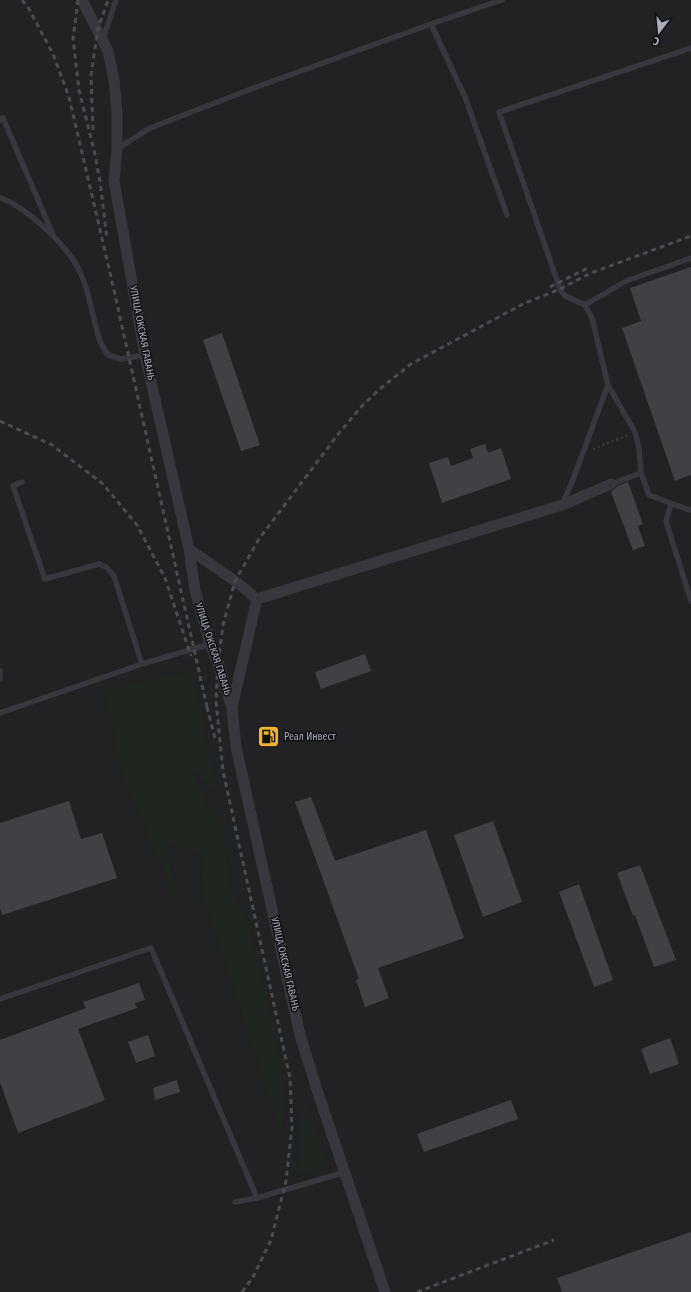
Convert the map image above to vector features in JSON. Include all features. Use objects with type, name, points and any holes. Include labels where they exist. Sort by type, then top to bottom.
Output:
[{"type":"street","name":"УЛИЦА ОКСКАЯ ГАВАНЬ","points":[[82,0],[108,51],[114,80],[117,113],[117,149],[114,181],[145,355],[189,549],[195,590],[210,644],[218,663],[232,708],[236,747],[300,1035],[385,1292]]},
{"type":"street","points":[[257,599],[562,505],[611,484]]},
{"type":"street","points":[[189,549],[235,581],[257,599]]},
{"type":"street","points":[[232,708],[257,599]]},
{"type":"lane","points":[[103,40],[116,0]]},
{"type":"lane","points":[[117,149],[150,128],[250,89],[502,0]]},
{"type":"lane","points":[[431,24],[465,97],[507,215]]},
{"type":"lane","points":[[691,48],[499,112],[560,289],[565,296],[585,305],[592,318],[608,385],[634,432],[639,448],[641,473],[649,495],[671,504],[689,510],[691,509]]},
{"type":"lane","points":[[0,120],[3,118],[54,238]]},
{"type":"lane","points":[[0,198],[9,201],[27,213],[54,238],[70,256],[81,273],[100,341],[108,355],[121,358],[145,355]]},
{"type":"lane","points":[[585,305],[626,282],[691,258]]},
{"type":"lane","points":[[562,505],[608,385]]},
{"type":"lane","points":[[611,484],[641,473]]},
{"type":"lane","points":[[22,482],[13,486],[45,579],[99,564],[106,567],[114,576],[142,664]]},
{"type":"lane","points":[[671,504],[666,522],[691,601]]},
{"type":"lane","points":[[0,713],[142,664],[210,644]]},
{"type":"lane","points":[[0,671],[0,679]]},
{"type":"lane","points":[[0,999],[151,948],[257,1198]]},
{"type":"lane","points":[[235,1202],[257,1198],[345,1172]]},
{"type":"path","points":[[582,453],[634,432]]},
{"type":"shaded area","points":[[0,0],[691,0],[691,1292],[0,1292]]},
{"type":"shaded area","points":[[192,671],[218,794],[191,769],[212,816],[225,824],[228,883],[248,921],[285,1079],[282,1137],[201,889],[203,856],[167,843],[175,900],[122,773],[104,690]]},
{"type":"shaded area","points":[[303,1091],[326,1159],[312,1171],[297,1173]]},
{"type":"building","points":[[691,267],[691,475],[675,481],[622,328],[641,321],[630,288]]},
{"type":"building","points":[[222,333],[260,445],[241,451],[203,340]]},
{"type":"building","points":[[485,444],[488,453],[501,448],[511,479],[442,503],[429,463],[448,457],[451,466],[473,458],[470,449]]},
{"type":"building","points":[[628,482],[643,524],[638,526],[645,546],[633,550],[611,492],[617,486]]},
{"type":"building","points":[[365,654],[371,671],[321,689],[315,672]]},
{"type":"building","points":[[311,797],[335,861],[426,830],[464,938],[378,968],[389,998],[365,1007],[356,980],[359,979],[295,802]]},
{"type":"building","points":[[69,801],[81,839],[102,833],[117,878],[2,915],[0,908],[0,823]]},
{"type":"building","points":[[493,821],[522,902],[483,917],[454,835]]},
{"type":"building","points":[[640,865],[676,960],[654,967],[635,915],[633,916],[617,873]]},
{"type":"building","points":[[579,884],[613,980],[594,987],[559,892]]},
{"type":"building","points":[[139,983],[145,1000],[135,1003],[137,1008],[78,1029],[105,1100],[18,1133],[0,1082],[0,1040],[86,1008],[83,1002]]},
{"type":"building","points":[[148,1035],[155,1056],[136,1063],[128,1042]]},
{"type":"building","points":[[670,1038],[679,1064],[650,1074],[641,1049]]},
{"type":"building","points":[[177,1080],[180,1092],[155,1100],[153,1088]]},
{"type":"building","points":[[511,1100],[518,1119],[424,1152],[417,1134]]},
{"type":"building","points":[[691,1232],[691,1292],[562,1292],[557,1278]]},
{"type":"railway","points":[[22,0],[29,9],[53,54],[69,97],[111,277],[208,712]]},
{"type":"railway","points":[[78,0],[73,39],[79,90],[100,181],[107,239]]},
{"type":"railway","points":[[93,130],[91,75],[98,29],[108,0]]},
{"type":"railway","points":[[242,1292],[253,1277],[271,1240],[286,1181],[292,1127],[290,1078],[223,771],[216,701],[218,663],[223,625],[235,581],[259,539],[339,433],[362,406],[381,388],[411,364],[523,304],[560,289],[591,273],[691,236]]},
{"type":"railway","points":[[550,287],[590,267]]},
{"type":"railway","points":[[0,421],[52,445],[103,484],[137,525],[165,578],[191,656]]},
{"type":"railway","points":[[207,707],[216,742]]},
{"type":"railway","points":[[417,1292],[554,1240]]},
{"type":"place","name":"Реал Инвест","points":[[269,737]]}]
